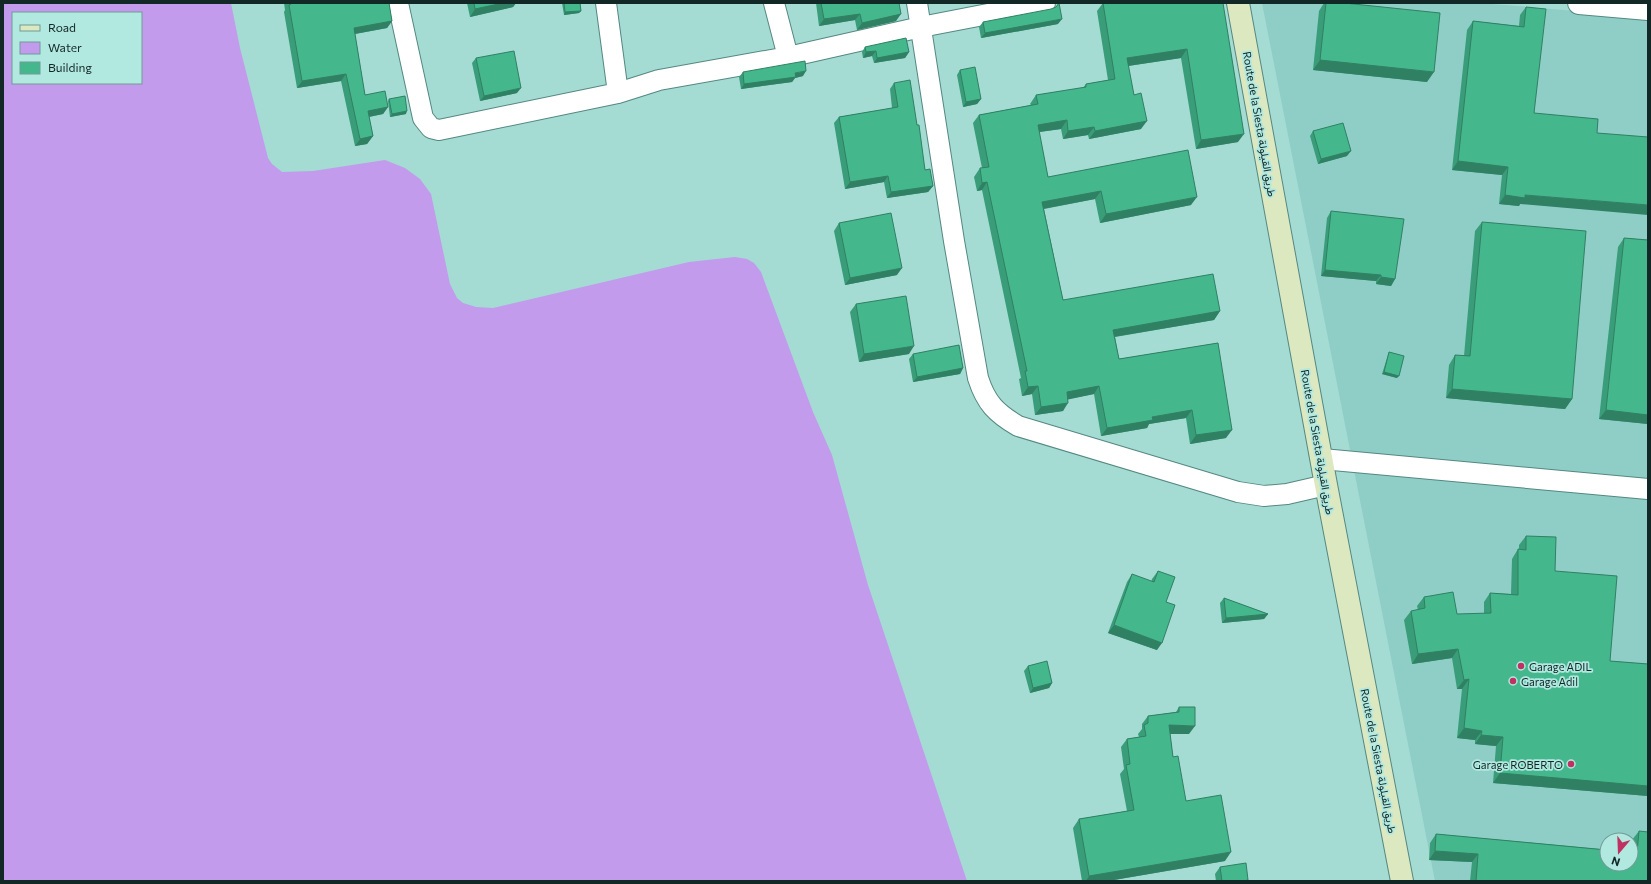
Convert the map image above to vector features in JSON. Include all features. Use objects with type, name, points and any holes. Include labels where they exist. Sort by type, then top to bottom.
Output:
[{"type":"main road","name":"Route de la Siesta طريق القيلولة","points":[[1238,3],[1326,485],[1402,881]]},
{"type":"street","points":[[398,3],[423,118],[431,128],[439,130],[618,93],[659,80],[788,57],[921,27],[1045,3]]},
{"type":"street","points":[[606,3],[618,93]]},
{"type":"street","points":[[774,3],[788,57]]},
{"type":"street","points":[[917,3],[953,233],[978,378],[982,393],[991,406],[1003,418],[1018,426],[1238,492],[1264,496],[1287,494],[1326,485]]},
{"type":"street","points":[[1579,3],[1648,9]]},
{"type":"street","points":[[1322,459],[1648,489]]},
{"type":"shaded area","points":[[1262,3],[1480,3],[1648,17],[1648,881],[1435,881]]},
{"type":"water","points":[[3,3],[231,3],[240,48],[268,158],[272,164],[282,172],[313,171],[385,160],[405,168],[420,179],[431,194],[450,284],[457,298],[463,303],[476,307],[493,308],[689,262],[735,257],[747,259],[754,263],[761,272],[813,412],[832,455],[868,585],[967,881],[3,881]]},
{"type":"building","points":[[291,3],[389,3],[392,21],[354,28],[365,95],[385,91],[388,107],[368,111],[373,136],[360,139],[346,74],[302,81],[289,5]]},
{"type":"building","points":[[474,3],[503,3],[475,9]]},
{"type":"building","points":[[564,3],[580,3],[581,11],[565,12]]},
{"type":"building","points":[[821,3],[899,3],[901,14],[862,23],[860,14],[824,19]]},
{"type":"building","points":[[1059,3],[1062,19],[985,33],[983,22],[1051,9],[1056,7]]},
{"type":"building","points":[[1103,3],[1223,3],[1244,134],[1201,140],[1187,49],[1127,58],[1134,95],[1141,93],[1147,121],[1095,131],[1094,127],[1068,131],[1067,120],[1038,125],[1048,177],[1188,150],[1197,197],[1106,214],[1101,191],[1042,202],[1063,300],[1213,274],[1220,311],[1113,330],[1119,359],[1218,343],[1232,430],[1196,435],[1192,410],[1152,417],[1153,420],[1107,428],[1099,386],[1067,392],[1068,403],[1041,407],[1038,386],[1028,387],[1025,371],[1027,371],[987,182],[982,183],[980,168],[989,167],[979,115],[1038,104],[1036,95],[1086,87],[1086,84],[1115,79]]},
{"type":"building","points":[[1326,3],[1344,3],[1440,13],[1434,72],[1320,60]]},
{"type":"building","points":[[1526,7],[1546,9],[1534,113],[1598,119],[1597,133],[1648,137],[1648,205],[1525,195],[1525,198],[1505,195],[1508,167],[1458,161],[1473,21],[1524,27]]},
{"type":"building","points":[[906,38],[909,52],[877,58],[876,51],[866,52],[865,47]]},
{"type":"building","points":[[514,51],[521,88],[484,96],[476,58]]},
{"type":"building","points":[[805,61],[806,71],[795,73],[796,77],[744,84],[743,72]]},
{"type":"building","points":[[975,67],[981,99],[966,102],[960,70]]},
{"type":"building","points":[[910,80],[917,125],[919,125],[925,170],[930,169],[933,186],[891,192],[888,176],[850,182],[839,117],[898,107],[894,83]]},
{"type":"building","points":[[405,96],[407,111],[392,114],[389,99]]},
{"type":"building","points":[[1343,123],[1351,151],[1321,159],[1313,131]]},
{"type":"building","points":[[1331,211],[1404,219],[1395,279],[1381,277],[1381,275],[1325,270]]},
{"type":"building","points":[[891,213],[902,268],[850,278],[839,223]]},
{"type":"building","points":[[1482,222],[1586,231],[1572,399],[1452,389],[1455,355],[1470,356]]},
{"type":"building","points":[[1624,238],[1648,240],[1648,415],[1606,410]]},
{"type":"building","points":[[906,296],[914,346],[864,354],[856,304]]},
{"type":"building","points":[[959,345],[963,368],[917,377],[913,354]]},
{"type":"building","points":[[1389,352],[1404,356],[1399,376],[1384,372]]},
{"type":"building","points":[[1526,536],[1556,537],[1555,571],[1617,576],[1610,661],[1648,664],[1648,786],[1500,773],[1503,737],[1481,735],[1482,731],[1464,728],[1469,679],[1464,680],[1458,649],[1418,654],[1411,611],[1425,608],[1424,597],[1453,592],[1457,614],[1491,613],[1490,593],[1518,595],[1518,549],[1526,550]]},
{"type":"building","points":[[1158,571],[1175,577],[1166,602],[1175,605],[1162,643],[1114,625],[1132,574],[1154,582]]},
{"type":"building","points":[[1224,598],[1268,614],[1226,618]]},
{"type":"building","points":[[1047,661],[1052,683],[1033,688],[1028,666]]},
{"type":"building","points":[[1179,707],[1195,707],[1195,726],[1169,725],[1173,757],[1178,756],[1186,801],[1221,795],[1231,852],[1089,876],[1079,819],[1134,810],[1126,765],[1130,764],[1127,739],[1146,736],[1144,725],[1148,723],[1148,716],[1179,712]]},
{"type":"building","points":[[1639,832],[1648,832],[1648,881],[1476,881],[1478,854],[1435,851],[1436,834],[1599,849],[1599,872],[1639,872]]},
{"type":"building","points":[[1246,863],[1248,880],[1222,881],[1220,867]]},
{"type":"place","name":"Garage ADIL","points":[[1521,666]]},
{"type":"place","name":"Garage Adil","points":[[1513,681]]},
{"type":"place","name":"Garage ROBERTO","points":[[1571,764]]}]
